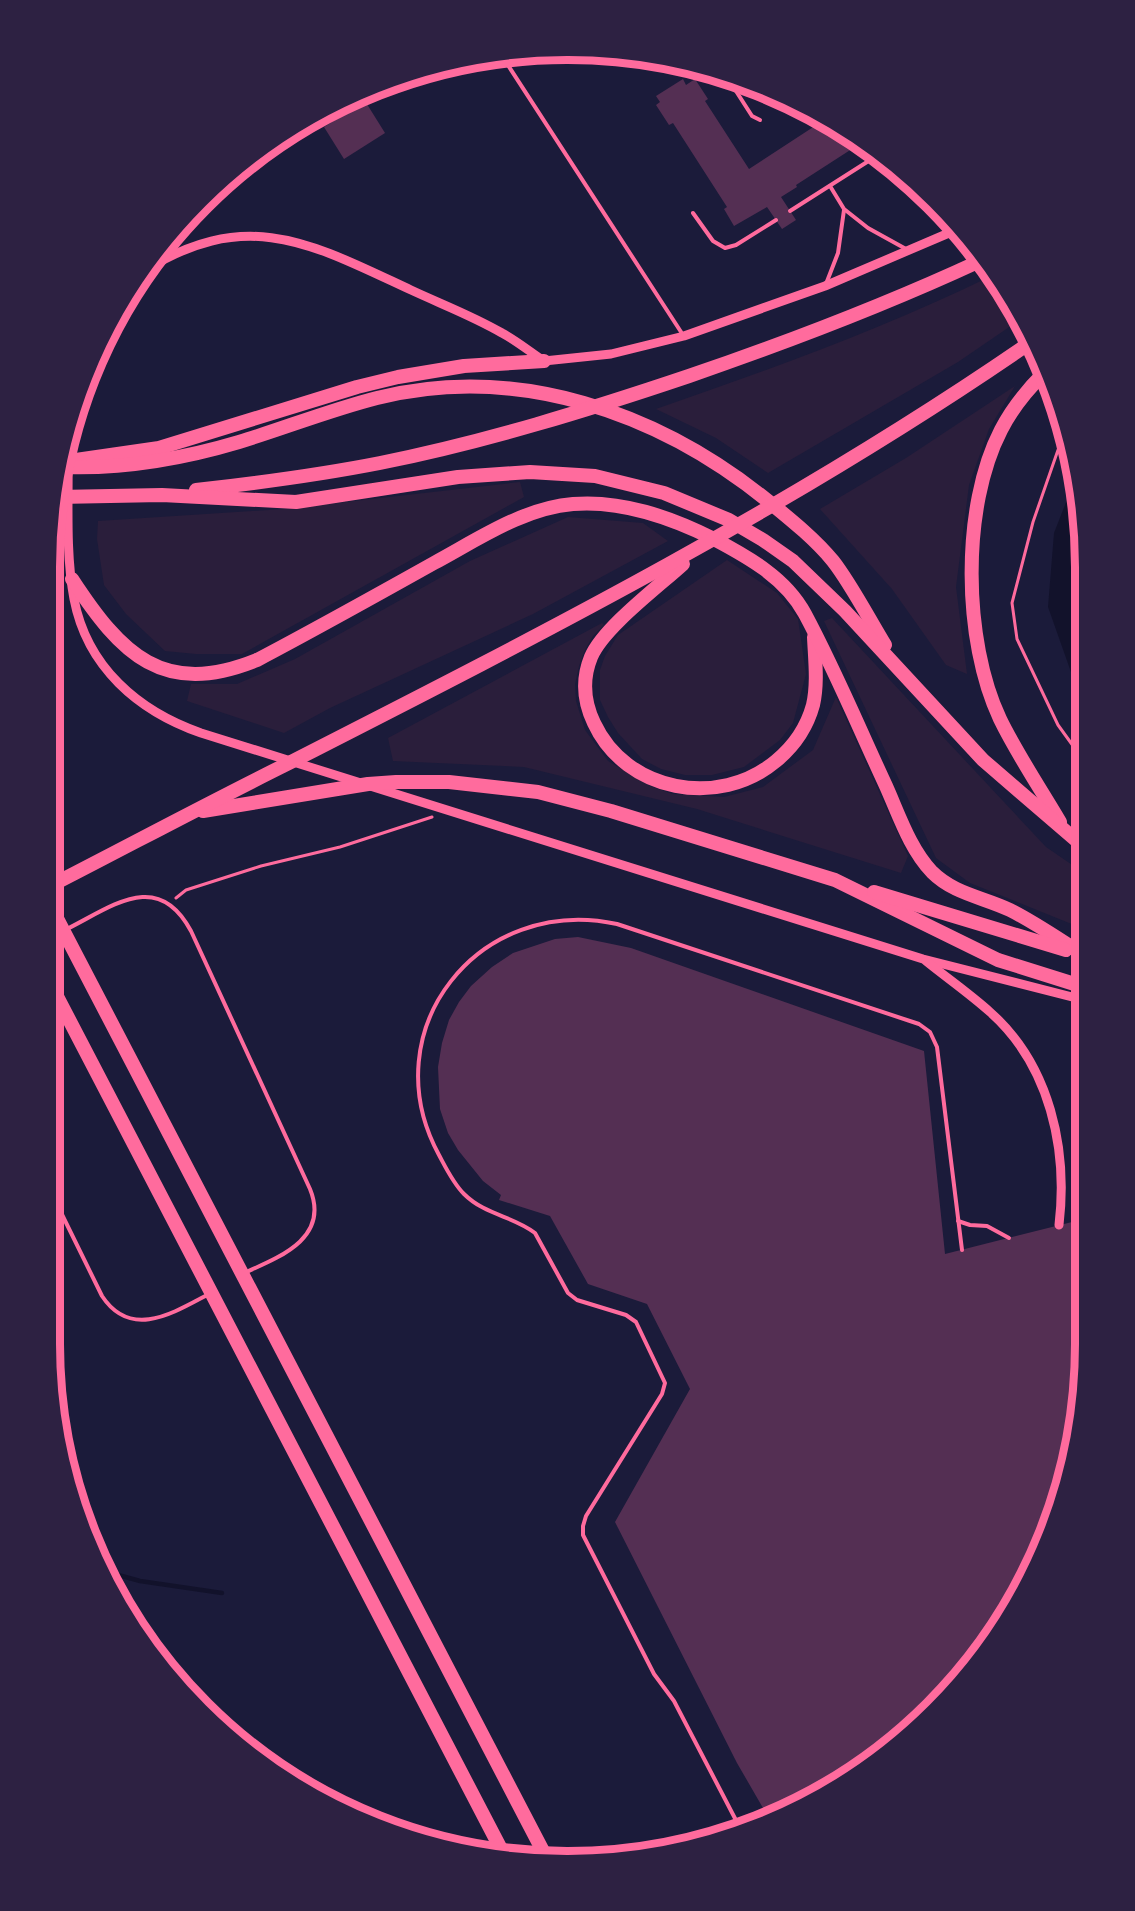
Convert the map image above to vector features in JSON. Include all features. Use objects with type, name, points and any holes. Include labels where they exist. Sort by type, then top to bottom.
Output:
[{"type":"highway","points":[[162,495],[358,467],[506,433],[662,385],[771,347],[879,306],[973,264]]},
{"type":"highway","points":[[60,881],[498,656],[701,548],[891,435],[1024,346]]},
{"type":"highway","points":[[72,460],[159,448],[357,387],[398,377],[464,366],[544,361]]},
{"type":"highway","points":[[1039,380],[1010,414],[1000,430],[987,464],[978,502],[973,540],[973,598],[986,679],[1000,720],[1066,831]]},
{"type":"highway","points":[[70,467],[104,467],[191,454],[237,442],[358,403],[392,395],[442,388],[494,387],[539,392],[582,402],[616,412],[665,434],[720,466],[786,516],[833,561],[900,669]]},
{"type":"highway","points":[[65,497],[162,495],[296,502],[458,477],[530,472],[595,476],[664,493],[715,514],[746,530],[779,551],[804,571],[846,611],[983,760],[1075,839]]},
{"type":"highway","points":[[72,579],[96,617],[116,639],[136,654],[168,670],[195,675],[209,674],[224,672],[257,660],[526,515],[573,504],[601,504],[638,509],[706,536],[744,556],[781,582],[804,612],[841,686],[912,843],[931,871],[957,889],[1009,910],[1075,950]]},
{"type":"highway","points":[[701,548],[612,628],[591,657],[585,680],[590,715],[606,742],[628,764],[648,777],[661,782],[702,789],[739,783],[772,765],[793,744],[812,708],[816,666],[814,632]]},
{"type":"highway","points":[[192,813],[368,784],[449,782],[538,792],[587,804],[1075,953]]},
{"type":"highway","points":[[835,880],[998,960],[1075,984]]},
{"type":"highway","points":[[60,925],[543,1850]]},
{"type":"highway","points":[[60,1001],[500,1847]]},
{"type":"street","points":[[164,260],[185,249],[217,240],[269,237],[303,243],[346,260],[503,333],[544,361],[611,354],[684,336],[825,286],[949,233]]},
{"type":"street","points":[[69,476],[72,579],[78,613],[88,639],[104,665],[124,689],[166,719],[201,732],[923,959],[1075,998]]},
{"type":"street","points":[[923,959],[991,1012],[1011,1035],[1031,1064],[1051,1112],[1059,1147],[1062,1185],[1059,1226]]},
{"type":"lane","points":[[507,63],[684,336]]},
{"type":"lane","points":[[734,88],[752,116],[760,120]]},
{"type":"lane","points":[[790,211],[870,160]]},
{"type":"lane","points":[[830,186],[844,209],[868,228],[910,251]]},
{"type":"lane","points":[[825,286],[838,253],[844,209]]},
{"type":"lane","points":[[693,213],[716,244],[725,248],[736,245],[776,220]]},
{"type":"lane","points":[[60,933],[132,898],[155,897],[170,903],[182,915],[191,931],[310,1189],[315,1206],[313,1222],[304,1238],[279,1257],[243,1274]]},
{"type":"lane","points":[[737,1822],[674,1701],[654,1674],[583,1534],[586,1516],[662,1394],[665,1383],[636,1322],[626,1315],[577,1299],[568,1293],[535,1233],[528,1227],[485,1210],[463,1193],[447,1171],[428,1134],[420,1098],[420,1056],[435,1006],[454,978],[485,948],[512,932],[573,919],[617,924],[919,1024],[930,1032],[937,1047],[962,1250]]},
{"type":"lane","points":[[60,1210],[102,1296],[114,1311],[130,1319],[151,1319],[174,1312],[212,1292]]},
{"type":"lane","points":[[958,1221],[970,1226],[987,1226],[1009,1238]]},
{"type":"path","points":[[1061,447],[1033,522],[1012,603],[1017,639],[1058,725],[1075,749]]},
{"type":"path","points":[[170,903],[186,890],[261,866],[340,848],[434,817]]},
{"type":"shaded area","points":[[984,279],[1013,325],[958,362],[768,473],[716,438],[656,409],[825,348]]},
{"type":"shaded area","points":[[1015,386],[989,429],[969,485],[956,587],[967,674],[946,665],[892,589],[820,509],[906,458]]},
{"type":"shaded area","points":[[520,482],[524,497],[242,654],[165,651],[126,614],[104,585],[97,539],[98,521],[284,509]]},
{"type":"shaded area","points":[[1070,493],[1075,568],[1075,683],[1048,607],[1054,533]]},
{"type":"shaded area","points":[[568,517],[643,523],[668,541],[533,614],[330,708],[284,733],[187,701],[191,684],[237,684],[295,659],[470,561]]},
{"type":"shaded area","points":[[727,560],[777,593],[798,619],[806,674],[793,723],[780,740],[744,767],[712,775],[685,775],[661,769],[642,759],[618,733],[608,717],[600,700],[600,670],[605,656],[618,635]]},
{"type":"shaded area","points":[[832,618],[1046,847],[1075,867],[1075,925],[970,883],[936,858],[824,621]]},
{"type":"shaded area","points":[[602,623],[604,625],[593,636],[585,650],[575,684],[576,701],[585,730],[608,761],[650,786],[673,794],[724,797],[763,787],[813,750],[836,697],[908,856],[901,873],[697,809],[524,767],[393,761],[388,738]]},
{"type":"building","points":[[683,79],[686,85],[695,79],[708,99],[705,101],[749,169],[816,125],[853,149],[781,197],[796,220],[782,229],[767,207],[734,226],[724,209],[727,207],[673,123],[669,125],[656,105],[660,102],[656,96]]},
{"type":"building","points":[[366,102],[385,133],[344,159],[324,127]]},
{"type":"building","points":[[578,937],[631,948],[924,1051],[945,1254],[1075,1221],[1075,1344],[1071,1410],[1058,1475],[1048,1507],[1023,1568],[1007,1597],[970,1652],[949,1678],[902,1725],[876,1746],[821,1783],[765,1811],[737,1763],[615,1522],[690,1389],[647,1304],[588,1284],[550,1216],[499,1200],[501,1195],[483,1181],[458,1150],[448,1133],[440,1109],[438,1067],[442,1043],[449,1020],[459,1002],[471,986],[492,967],[513,953],[555,939]]},
{"type":"waterway","points":[[115,1574],[140,1581],[222,1593]]}]
